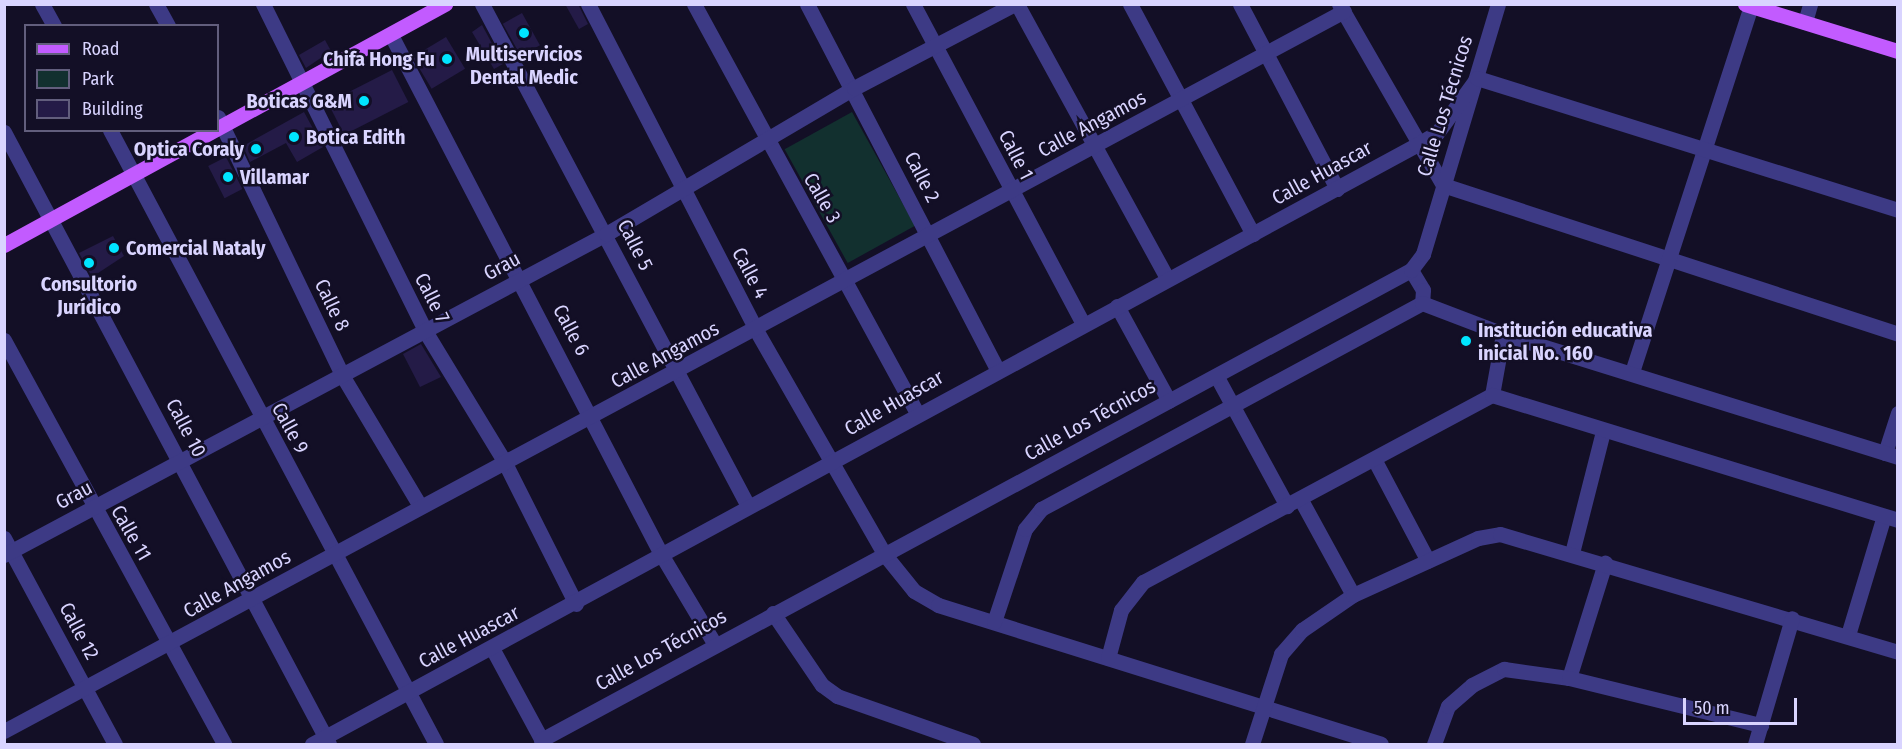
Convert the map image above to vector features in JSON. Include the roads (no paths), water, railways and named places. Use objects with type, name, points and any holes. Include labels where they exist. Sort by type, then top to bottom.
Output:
[{"type":"main road","points":[[221,122],[303,84],[446,4]]},
{"type":"main road","points":[[1748,5],[1898,51]]},
{"type":"main road","points":[[4,244],[134,175],[205,132]]},
{"type":"street","points":[[42,4],[53,24]]},
{"type":"street","points":[[156,4],[167,24]]},
{"type":"street","name":"Calle 7","points":[[263,4],[424,331],[504,461],[576,604]]},
{"type":"street","name":"Calle 5","points":[[482,4],[606,234],[748,506]]},
{"type":"street","name":"Calle 4","points":[[588,4],[756,330],[834,462],[885,555],[914,591],[938,605],[1263,709],[1381,744]]},
{"type":"street","name":"Calle 3","points":[[694,4],[764,139],[844,278],[916,412]]},
{"type":"street","name":"Calle 2","points":[[807,4],[854,88],[998,369]]},
{"type":"street","name":"Calle 1","points":[[913,4],[1083,324]]},
{"type":"street","points":[[1016,4],[1097,145],[1167,278]]},
{"type":"street","name":"Grau","points":[[7,548],[93,508],[521,280],[606,234],[854,88],[1016,4]]},
{"type":"street","points":[[1130,4],[1183,98],[1253,234]]},
{"type":"street","points":[[1240,4],[1337,189]]},
{"type":"street","name":"Calle Los Técnicos","points":[[542,742],[714,643],[885,555],[1411,270],[1423,254],[1498,4]]},
{"type":"street","points":[[1805,22],[1810,4]]},
{"type":"street","points":[[1632,372],[1706,148],[1748,5]]},
{"type":"street","points":[[1342,8],[1416,145],[1443,184],[1898,334]]},
{"type":"street","name":"Calle Angamos","points":[[4,731],[171,644],[504,461],[677,373],[844,278],[928,236],[1267,53],[1342,8]]},
{"type":"street","name":"Calle 6","points":[[391,35],[593,417],[661,554],[714,643]]},
{"type":"street","points":[[1477,78],[1898,210]]},
{"type":"street","name":"Calle Huascar","points":[[322,742],[408,692],[576,604],[748,506],[834,462],[916,412],[1253,234],[1437,133],[1477,78]]},
{"type":"street","name":"Calle 8","points":[[221,122],[342,375],[420,506]]},
{"type":"street","name":"Calle 10","points":[[4,132],[54,218],[253,598],[322,742]]},
{"type":"street","name":"Calle 9","points":[[111,132],[261,419],[337,554],[436,744]]},
{"type":"street","points":[[1411,270],[1423,290],[1422,303]]},
{"type":"street","points":[[1422,303],[1503,334],[1632,372],[1891,455],[1898,413]]},
{"type":"street","points":[[994,622],[1030,518],[1422,303]]},
{"type":"street","points":[[1117,306],[1169,401]]},
{"type":"street","points":[[1492,395],[1503,334]]},
{"type":"street","name":"Calle 11","points":[[4,340],[93,508],[171,644],[224,744]]},
{"type":"street","points":[[1217,377],[1234,408],[1353,595]]},
{"type":"street","points":[[1108,658],[1121,610],[1143,582],[1492,395],[1891,518],[1848,635]]},
{"type":"street","points":[[1572,553],[1603,431]]},
{"type":"street","points":[[1374,459],[1428,561]]},
{"type":"street","points":[[1252,744],[1263,709],[1292,640],[1353,595],[1428,561],[1500,534],[1792,618],[1898,652]]},
{"type":"street","name":"Calle 12","points":[[7,548],[115,744]]},
{"type":"street","points":[[1569,678],[1605,563]]},
{"type":"street","points":[[773,613],[809,668],[837,696],[973,744]]},
{"type":"street","points":[[1755,744],[1792,618]]},
{"type":"street","points":[[492,648],[542,742],[557,744]]},
{"type":"street","points":[[1434,744],[1448,706],[1488,674],[1524,670],[1569,678],[1761,726]]},
{"type":"place","name":"Multiservicios Dental Medic","points":[[524,33]]},
{"type":"place","name":"Chifa Hong Fu","points":[[447,59]]},
{"type":"place","name":"Boticas G&M","points":[[364,101]]},
{"type":"place","name":"Botica Edith","points":[[294,137]]},
{"type":"place","name":"Optica Coraly","points":[[256,149]]},
{"type":"place","name":"Villamar","points":[[228,177]]},
{"type":"place","name":"Comercial Nataly","points":[[114,248]]},
{"type":"place","name":"Consultorio Jurídico","points":[[89,263]]},
{"type":"place","name":"Institución educativa inicial No. 160","points":[[1466,341]]}]
